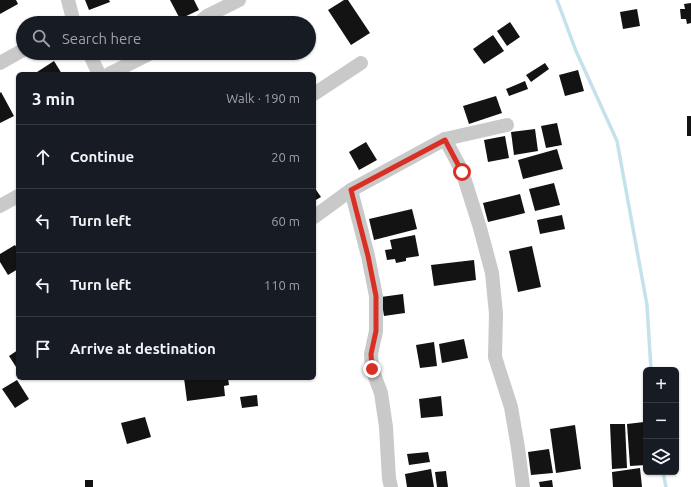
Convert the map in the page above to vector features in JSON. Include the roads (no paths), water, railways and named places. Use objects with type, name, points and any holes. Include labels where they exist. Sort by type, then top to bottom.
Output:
[{"type":"street","points":[[68,0],[71,16]]},
{"type":"street","points":[[207,16],[239,0]]},
{"type":"street","points":[[0,63],[16,54]]},
{"type":"street","points":[[92,60],[98,72]]},
{"type":"street","points":[[113,72],[137,60]]},
{"type":"street","points":[[316,93],[361,63]]},
{"type":"street","points":[[316,216],[351,190],[445,140],[507,125]]},
{"type":"street","points":[[445,140],[462,172],[480,228],[492,273],[496,314],[495,358],[511,407],[518,448],[522,487]]},
{"type":"street","points":[[351,190],[368,256],[376,296],[376,331],[371,354],[372,369],[381,393],[386,427],[389,479],[391,487]]},
{"type":"street","points":[[0,206],[16,197]]},
{"type":"waterway","points":[[557,0],[576,51],[617,141],[647,305],[651,367]]},
{"type":"waterway","points":[[664,475],[666,487]]}]
